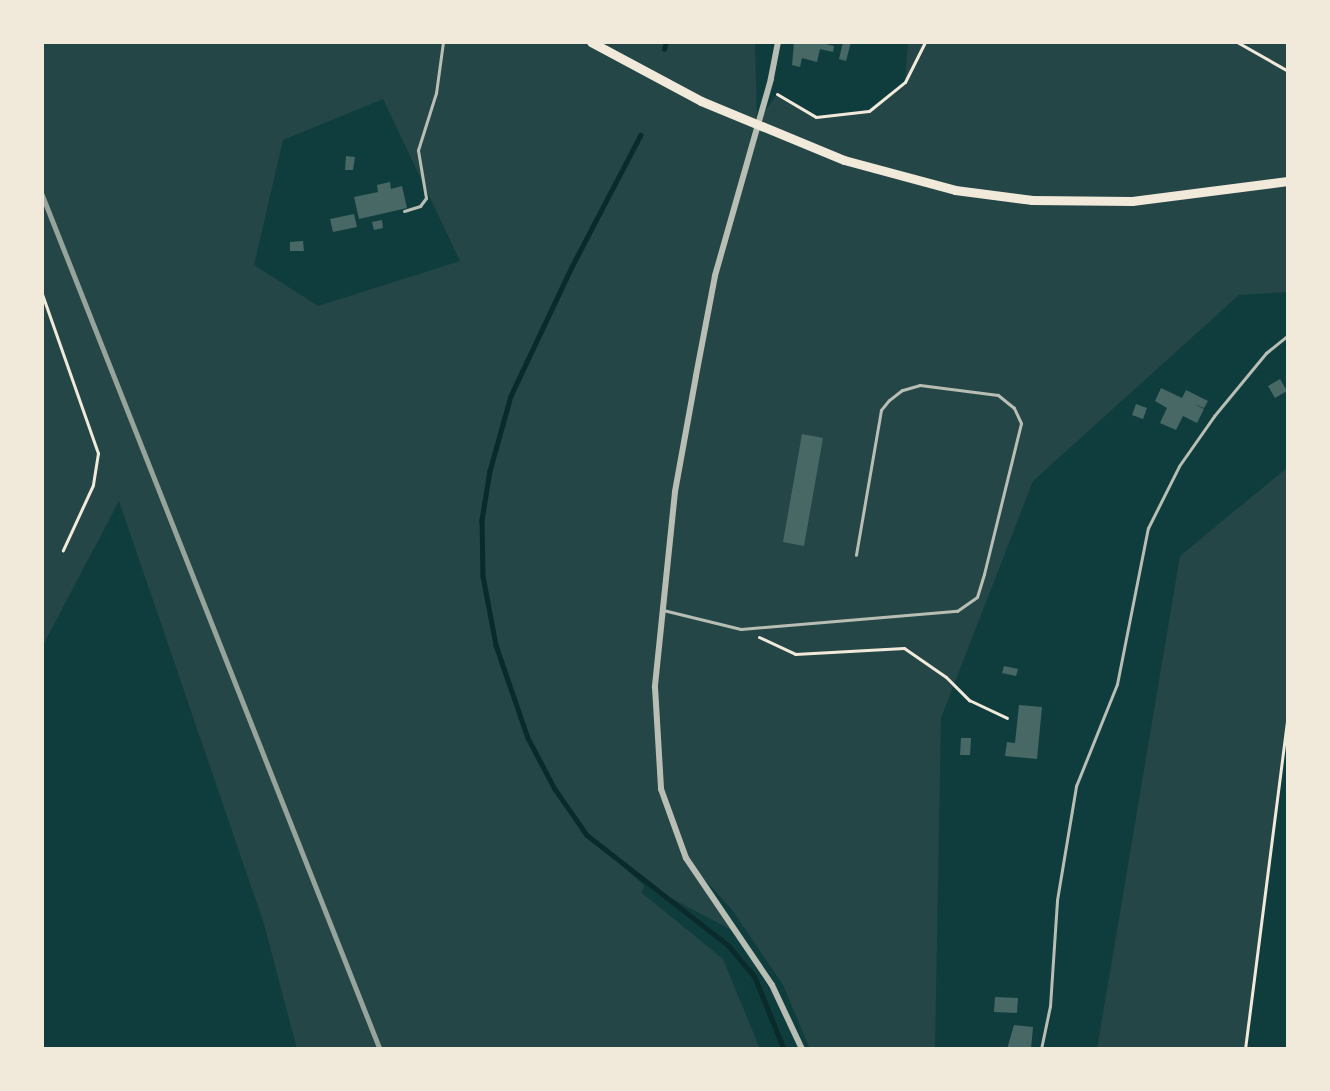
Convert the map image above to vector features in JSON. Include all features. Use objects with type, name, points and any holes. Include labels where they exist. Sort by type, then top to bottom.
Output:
[{"type":"main road","points":[[591,42],[701,100],[844,160],[909,180],[1032,200],[1132,201],[1288,181]]},
{"type":"street","points":[[777,42],[715,276],[675,492],[660,609],[655,687],[661,789],[686,858],[772,985],[802,1049]]},
{"type":"lane","points":[[404,211],[420,206],[426,198],[418,150],[436,93],[442,42]]},
{"type":"lane","points":[[1041,1049],[1050,1006],[1058,900],[1076,786],[1117,684],[1148,528],[1179,466],[1214,416],[1266,352],[1288,335]]},
{"type":"lane","points":[[660,609],[741,628],[957,611],[977,597],[1021,423],[1014,408],[998,395],[920,385],[902,390],[889,400],[881,410],[856,555]]},
{"type":"path","points":[[777,94],[816,117],[869,111],[905,82],[925,42]]},
{"type":"path","points":[[1237,42],[1288,71]]},
{"type":"path","points":[[42,294],[98,453],[93,485],[63,550]]},
{"type":"path","points":[[741,628],[795,654],[904,648],[946,677],[969,700],[1007,718]]},
{"type":"path","points":[[1245,1049],[1288,712]]},
{"type":"shaded area","points":[[42,42],[755,42],[757,123],[777,94],[816,117],[869,111],[905,82],[908,42],[1288,42],[1288,292],[1239,295],[1033,481],[941,718],[935,1049],[810,1049],[783,985],[733,911],[691,864],[741,935],[650,887],[602,847],[644,886],[642,893],[723,959],[760,1049],[297,1049],[264,924],[119,501],[42,647]],"holes":[[[383,99],[460,261],[318,306],[254,265],[283,140]]]},
{"type":"shaded area","points":[[1288,467],[1288,717],[1245,1049],[1097,1049],[1180,556]]},
{"type":"building","points":[[794,42],[834,46],[833,52],[820,49],[817,62],[802,58],[800,67],[792,65]]},
{"type":"building","points":[[843,42],[851,42],[846,61],[839,59]]},
{"type":"building","points":[[346,156],[355,157],[353,170],[345,170]]},
{"type":"building","points":[[390,182],[391,189],[402,186],[407,208],[359,219],[354,197],[378,192],[377,185]]},
{"type":"building","points":[[354,214],[357,227],[333,232],[330,219]]},
{"type":"building","points":[[382,220],[383,228],[374,230],[372,222]]},
{"type":"building","points":[[303,241],[304,251],[290,251],[290,242]]},
{"type":"building","points":[[1280,379],[1287,391],[1275,398],[1268,386]]},
{"type":"building","points":[[1161,388],[1182,398],[1186,390],[1208,401],[1204,408],[1194,404],[1204,409],[1197,423],[1183,416],[1176,430],[1160,423],[1167,408],[1155,401]]},
{"type":"building","points":[[1136,404],[1147,408],[1143,419],[1132,415]]},
{"type":"building","points":[[802,434],[823,438],[804,546],[783,542]]},
{"type":"building","points":[[1004,666],[1018,669],[1016,676],[1002,673]]},
{"type":"building","points":[[1019,705],[1042,707],[1037,759],[1005,756],[1007,742],[1015,743]]},
{"type":"building","points":[[961,738],[971,738],[970,755],[960,755]]},
{"type":"building","points":[[995,997],[1018,998],[1017,1013],[994,1012]]},
{"type":"building","points":[[1014,1025],[1033,1027],[1031,1049],[1007,1049]]},
{"type":"waterway","points":[[664,49],[666,42]]},
{"type":"waterway","points":[[641,135],[572,267],[511,396],[490,471],[482,520],[483,576],[496,645],[528,738],[555,789],[587,835],[729,946],[755,977],[784,1049]]},
{"type":"railway","points":[[42,194],[380,1049]]}]
